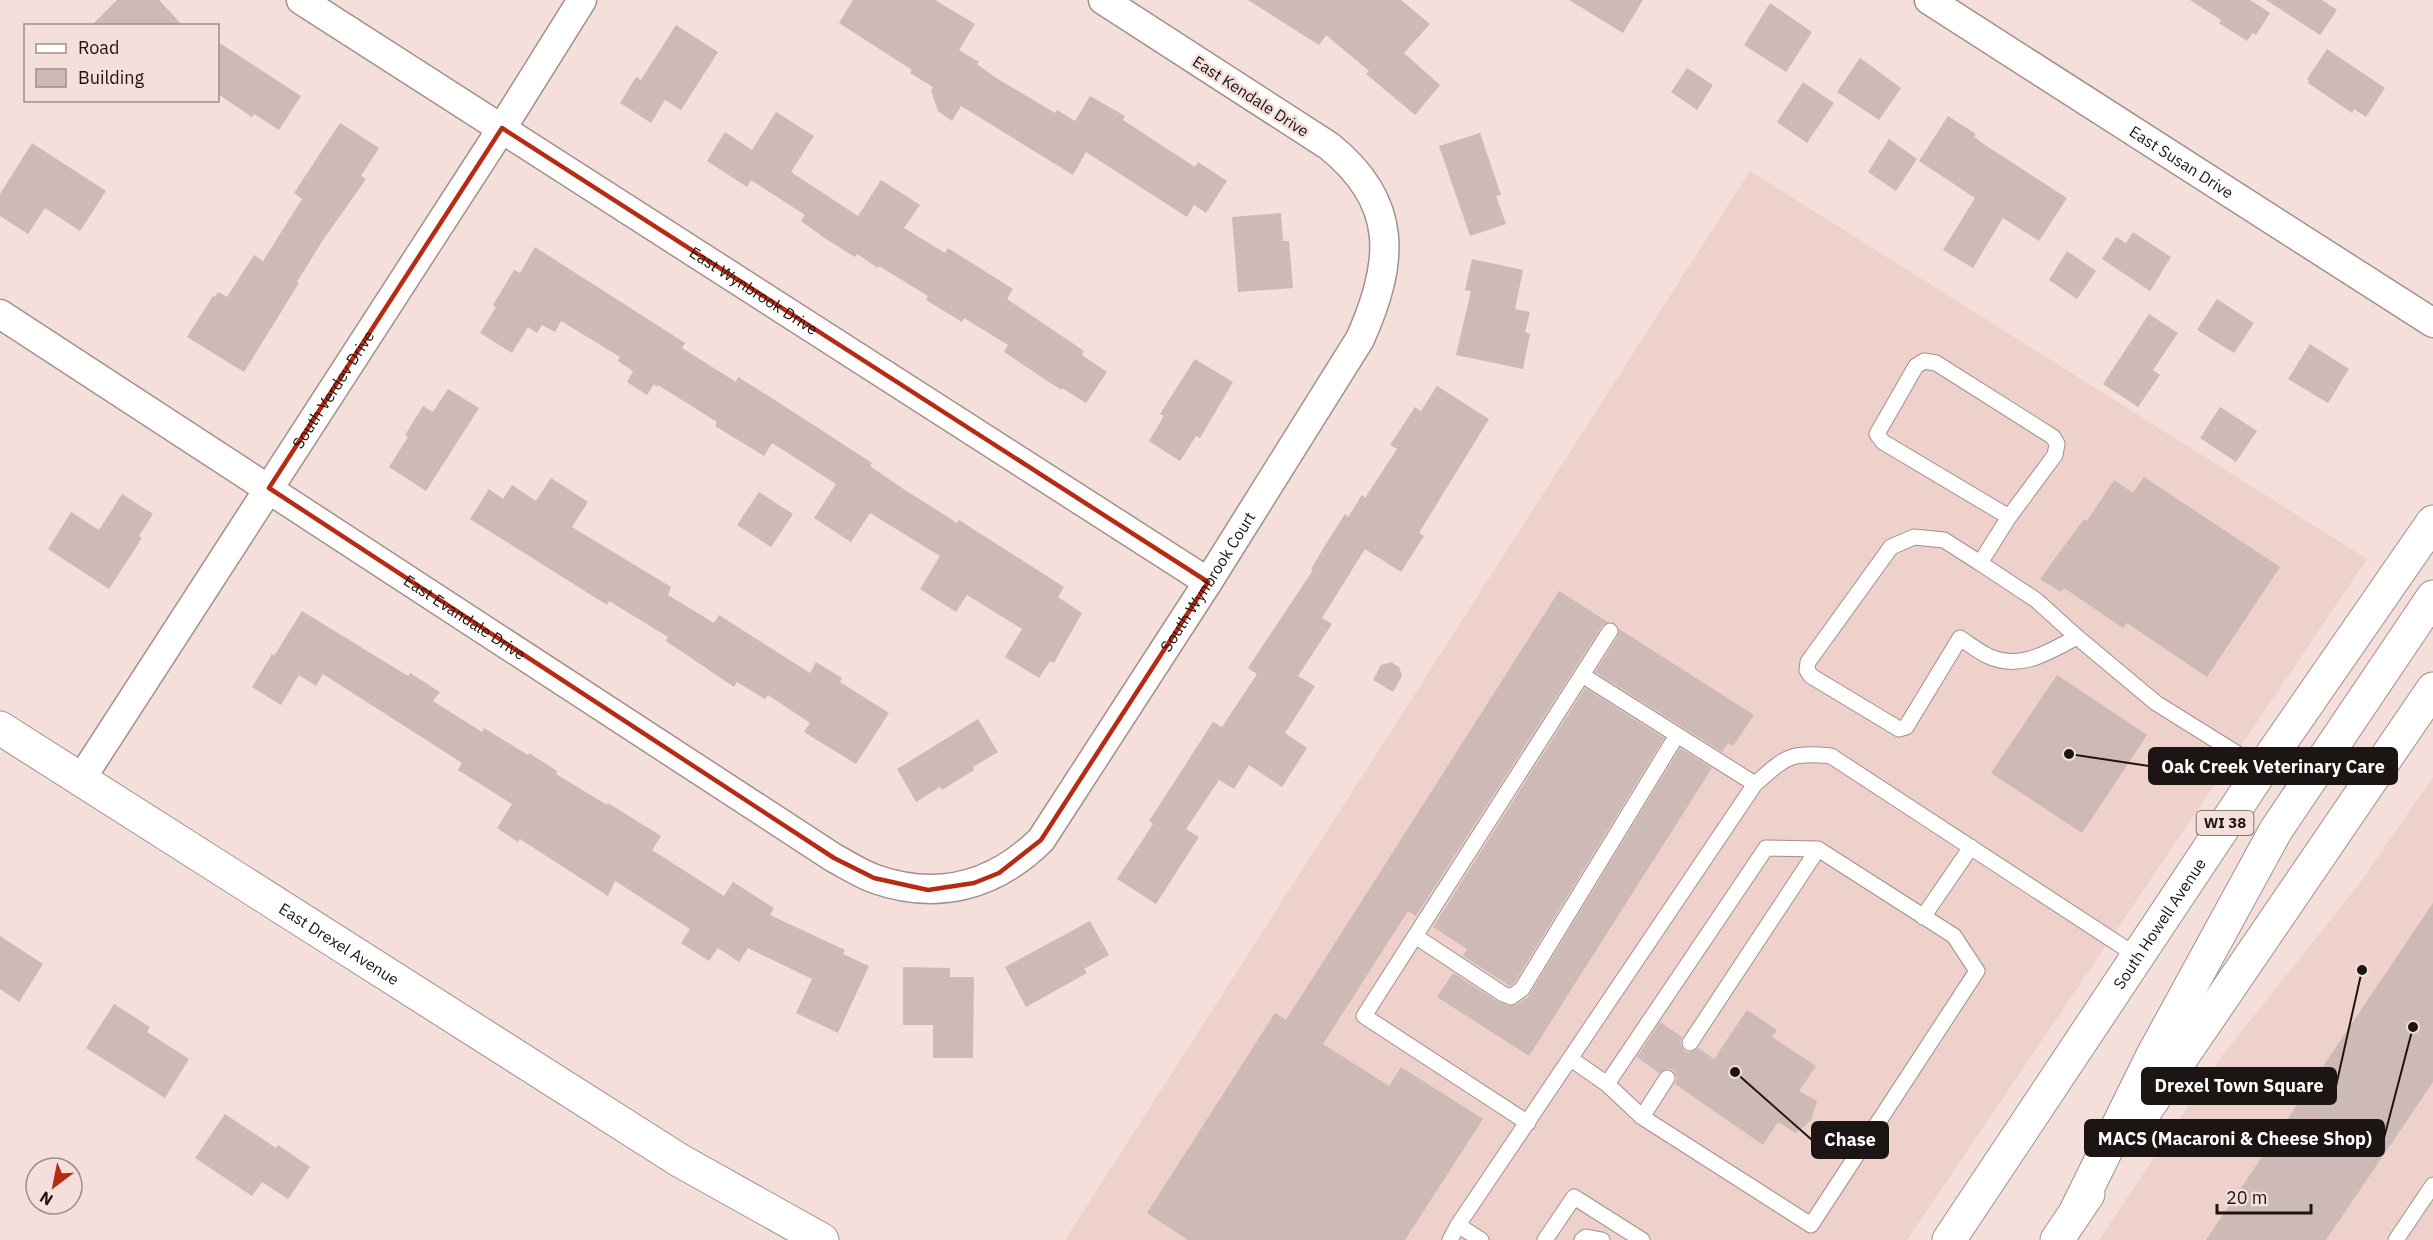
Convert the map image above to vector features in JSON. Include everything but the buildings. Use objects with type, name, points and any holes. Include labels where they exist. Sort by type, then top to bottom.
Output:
[{"type":"main road","name":"South Howell Avenue","points":[[1949,1240],[2262,769],[2433,522]]},
{"type":"main road","points":[[2076,1211],[2152,1057],[2276,830],[2433,597]]},
{"type":"main road","points":[[2057,1240],[2433,689]]},
{"type":"main road","name":"East Drexel Avenue","points":[[0,728],[680,1161],[822,1240]]},
{"type":"main road","name":"East Drexel Avenue","points":[[680,1161],[788,1240]]},
{"type":"street","name":"East Wynbrook Drive","points":[[301,0],[1208,582]]},
{"type":"street","name":"South Verdev Drive","points":[[81,779],[502,129],[582,0]]},
{"type":"street","name":"East Kendale Drive","points":[[1103,0],[1329,146],[1356,171],[1380,211]]},
{"type":"street","name":"East Susan Drive","points":[[1929,0],[2433,323]]},
{"type":"street","name":"South Wynbrook Court","points":[[942,889],[974,883],[999,873],[1022,859],[1041,840],[1208,582],[1360,339],[1373,309],[1383,275],[1385,243],[1380,211]]},
{"type":"street","name":"East Evandale Drive","points":[[0,314],[834,858],[874,878],[905,887],[942,889]]},
{"type":"lane","points":[[1980,563],[2009,517],[2055,455],[2057,444],[2054,437],[1936,363],[1924,361],[1916,366],[1877,434],[1883,442],[2009,517]]},
{"type":"lane","points":[[2077,637],[2039,657],[2014,663],[1988,656],[1960,638],[1906,727],[1899,729],[1811,676],[1807,670],[1808,662],[1891,547],[1914,537],[1944,540],[2036,600],[2156,702],[2262,769]]},
{"type":"lane","points":[[1528,1123],[1364,1016],[1610,631]]},
{"type":"lane","points":[[1582,675],[1755,784]]},
{"type":"lane","points":[[1415,936],[1503,994],[1511,997],[1522,989],[1677,735]]},
{"type":"lane","points":[[1450,1240],[1755,784],[1786,758],[1807,753],[1831,756],[2137,956]]},
{"type":"lane","points":[[1923,916],[1971,847]]},
{"type":"lane","points":[[1571,1059],[1607,1084],[1641,1116],[1811,1225],[1977,971],[1954,936],[1818,849],[1766,848],[1607,1084]]},
{"type":"lane","points":[[1690,1043],[1818,849]]},
{"type":"lane","points":[[1641,1116],[1667,1078]]},
{"type":"lane","points":[[2396,1240],[2433,1185]]},
{"type":"lane","points":[[1545,1240],[1574,1197],[1642,1240]]},
{"type":"lane","points":[[1458,1225],[1481,1240]]},
{"type":"lane","points":[[1582,1240],[1586,1237],[1602,1240]]},
{"type":"highlighted area","points":[[502,128],[1208,582],[1041,840],[999,873],[974,883],[928,890],[874,878],[834,858],[269,488]]},
{"type":"shaded area","points":[[1750,171],[2367,559],[1907,1240],[1065,1240]]},
{"type":"shaded area","points":[[2433,777],[2433,1240],[2099,1240],[2221,1057],[2360,883]]},
{"type":"place","name":"Oak Creek Veterinary Care","points":[[2069,754]]},
{"type":"place","name":"Drexel Town Square","points":[[2362,970]]},
{"type":"place","name":"MACS (Macaroni & Cheese Shop)","points":[[2413,1027]]},
{"type":"place","name":"Chase","points":[[1735,1072]]}]
